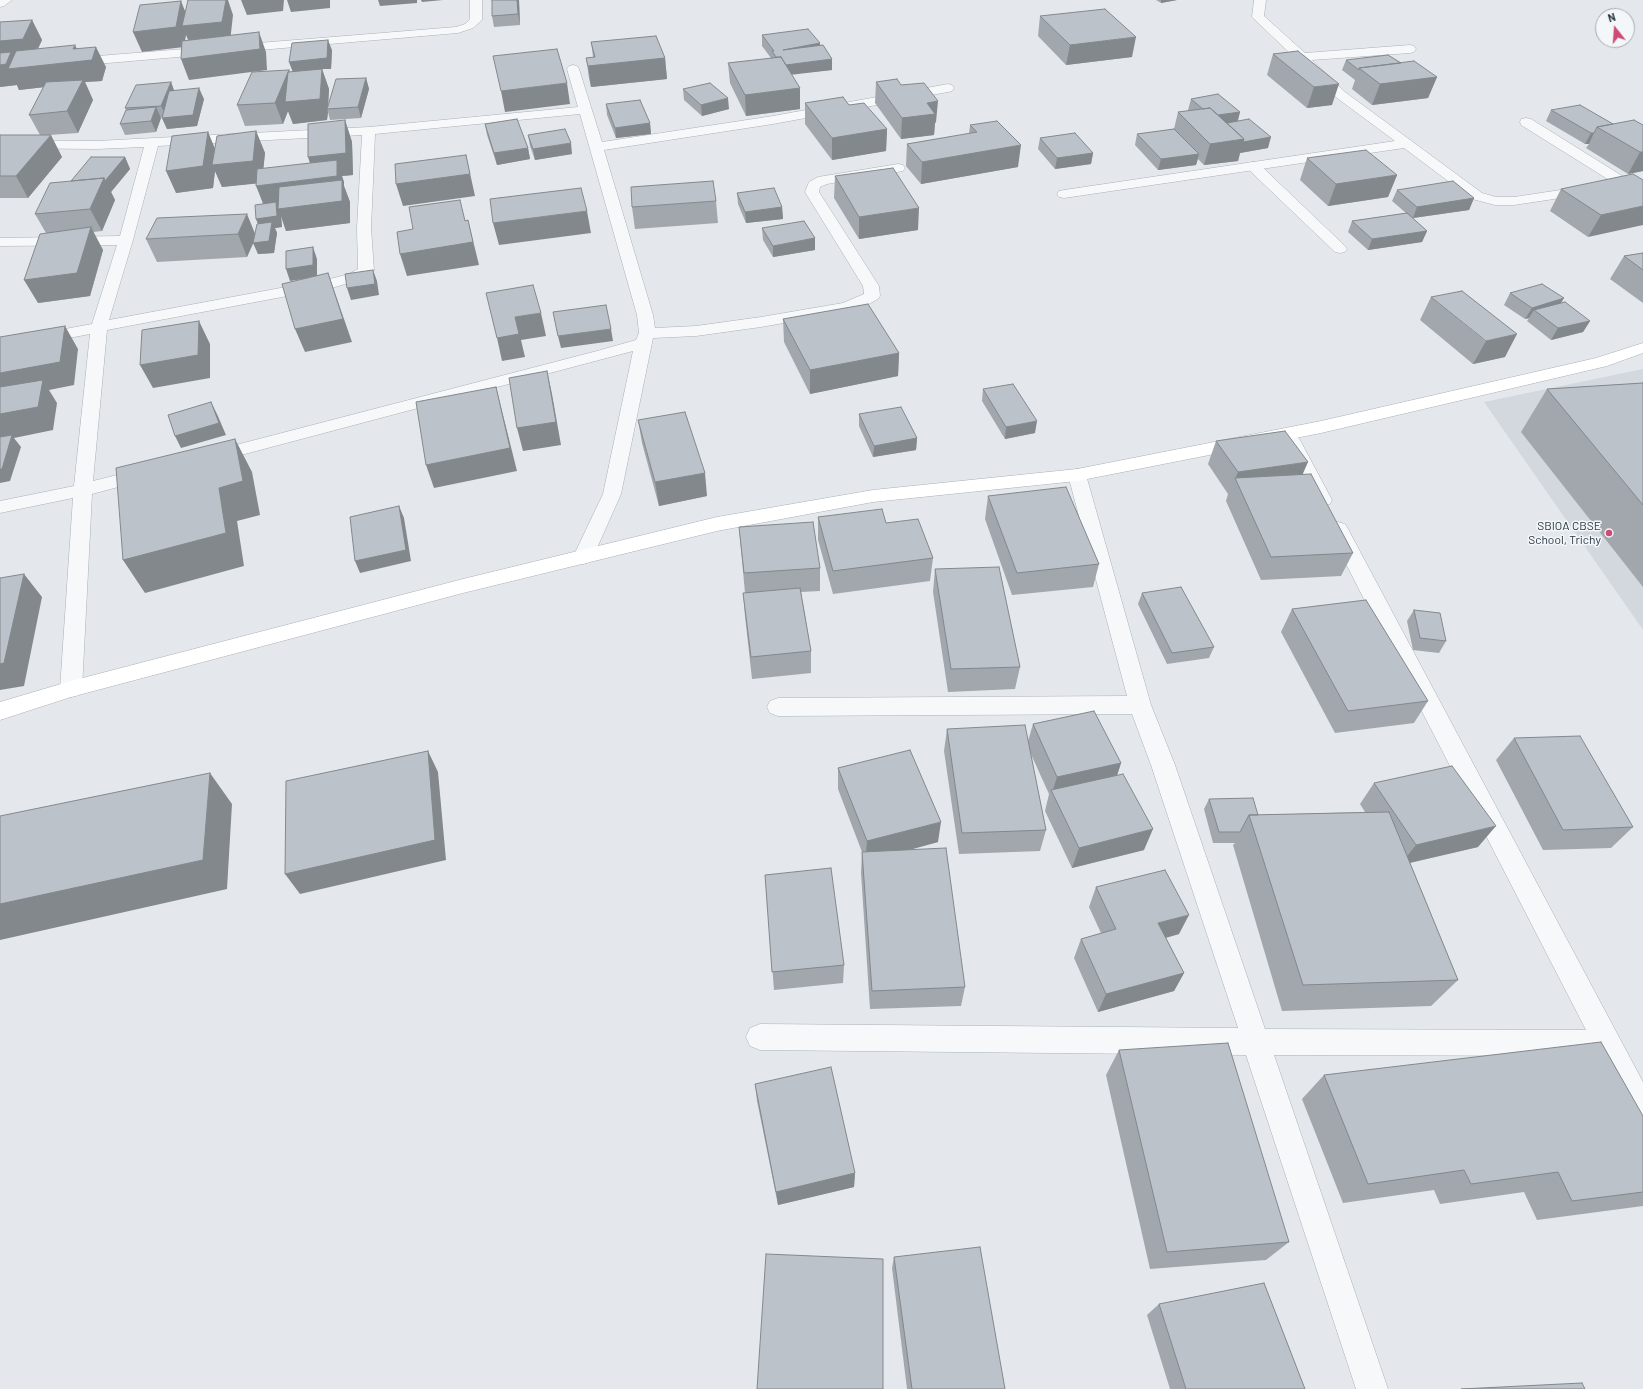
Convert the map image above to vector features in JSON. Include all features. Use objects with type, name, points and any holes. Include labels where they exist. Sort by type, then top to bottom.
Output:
[{"type":"street","points":[[0,4],[6,0]]},
{"type":"street","points":[[63,62],[458,30],[469,26],[476,20],[476,0]]},
{"type":"street","points":[[1260,0],[1258,17],[1302,56],[1341,95],[1476,196],[1494,201],[1514,201],[1626,184]]},
{"type":"street","points":[[1302,56],[1410,49]]},
{"type":"street","points":[[573,69],[610,190],[645,315],[645,338],[612,494],[583,557]]},
{"type":"street","points":[[597,147],[773,120],[948,88]]},
{"type":"street","points":[[0,144],[96,145],[369,131],[585,110]]},
{"type":"street","points":[[1526,122],[1643,195]]},
{"type":"street","points":[[0,346],[354,278],[366,271],[364,228],[369,131]]},
{"type":"street","points":[[71,689],[83,490],[99,326],[126,240],[152,143]]},
{"type":"street","points":[[1064,194],[1405,144]]},
{"type":"street","points":[[1253,166],[1340,249]]},
{"type":"street","points":[[198,460],[603,356],[645,338],[761,322],[846,307],[861,302],[872,296],[871,286],[812,192],[814,184],[823,180],[898,168]]},
{"type":"street","points":[[0,242],[126,240]]},
{"type":"street","points":[[0,711],[71,689],[463,586],[717,524],[873,496],[1077,475],[1321,427],[1601,362],[1643,348]]},
{"type":"street","points":[[1287,433],[1643,1111]]},
{"type":"street","points":[[0,507],[83,490],[160,470]]},
{"type":"street","points":[[1077,475],[1140,705],[1163,765],[1372,1389]]},
{"type":"street","points":[[778,706],[1140,705]]},
{"type":"street","points":[[760,1037],[1255,1042],[1607,1042]]},
{"type":"shaded area","name":"SBIOA CBSE School, Trichy","points":[[1643,369],[1643,630],[1484,402]]},
{"type":"building","points":[[188,0],[226,0],[222,22],[182,26]]},
{"type":"building","points":[[492,0],[517,0],[518,14],[492,16]]},
{"type":"building","points":[[181,1],[176,27],[133,32],[140,5]]},
{"type":"building","points":[[1105,9],[1136,37],[1070,45],[1040,16]]},
{"type":"building","points":[[32,20],[23,39],[0,41],[0,22]]},
{"type":"building","points":[[808,29],[820,43],[783,50],[823,45],[832,59],[786,65],[781,57],[776,57],[772,51],[774,51],[762,35]]},
{"type":"building","points":[[259,32],[260,49],[181,59],[182,41]]},
{"type":"building","points":[[656,36],[665,58],[588,66],[586,58],[595,57],[591,42]]},
{"type":"building","points":[[328,40],[327,58],[289,62],[292,43]]},
{"type":"building","points":[[75,45],[73,49],[96,47],[92,60],[8,69],[16,51]]},
{"type":"building","points":[[557,49],[567,83],[501,91],[493,56]]},
{"type":"building","points":[[1298,51],[1339,84],[1314,87],[1273,54]]},
{"type":"building","points":[[11,52],[6,64],[0,65],[0,53]]},
{"type":"building","points":[[1388,55],[1401,63],[1359,68],[1359,70],[1346,60]]},
{"type":"building","points":[[781,57],[800,88],[745,95],[728,63]]},
{"type":"building","points":[[1414,61],[1437,77],[1380,84],[1359,68]]},
{"type":"building","points":[[322,69],[320,99],[285,102],[288,72]]},
{"type":"building","points":[[289,70],[275,103],[237,105],[252,72]]},
{"type":"building","points":[[366,78],[358,107],[327,109],[336,79]]},
{"type":"building","points":[[897,79],[901,85],[924,83],[938,101],[927,103],[935,114],[902,118],[876,82]]},
{"type":"building","points":[[83,80],[67,111],[29,115],[46,82]]},
{"type":"building","points":[[171,82],[161,106],[125,108],[136,85]]},
{"type":"building","points":[[710,83],[728,98],[701,105],[683,89]]},
{"type":"building","points":[[199,88],[193,115],[162,118],[169,91]]},
{"type":"building","points":[[1218,94],[1240,112],[1218,115],[1210,108],[1203,109],[1191,99]]},
{"type":"building","points":[[843,97],[849,105],[864,103],[887,129],[832,138],[805,103]]},
{"type":"building","points":[[640,100],[650,123],[615,128],[606,104]]},
{"type":"building","points":[[1580,105],[1613,124],[1597,127],[1594,133],[1591,133],[1551,110]]},
{"type":"building","points":[[156,107],[151,121],[120,124],[126,110]]},
{"type":"building","points":[[1210,108],[1244,139],[1210,144],[1178,112]]},
{"type":"building","points":[[517,119],[528,148],[494,153],[485,124]]},
{"type":"building","points":[[1249,119],[1271,137],[1243,142],[1244,139],[1227,123]]},
{"type":"building","points":[[345,120],[346,153],[308,157],[308,124]]},
{"type":"building","points":[[1634,120],[1643,125],[1643,152],[1640,152],[1597,127]]},
{"type":"building","points":[[997,121],[1021,145],[922,162],[907,144],[977,132],[970,125]]},
{"type":"building","points":[[565,129],[571,143],[533,149],[528,135]]},
{"type":"building","points":[[1174,129],[1199,154],[1161,159],[1137,134]]},
{"type":"building","points":[[256,131],[253,161],[212,165],[217,136]]},
{"type":"building","points":[[208,132],[203,166],[166,171],[172,136]]},
{"type":"building","points":[[1075,133],[1093,153],[1057,158],[1040,138]]},
{"type":"building","points":[[0,135],[51,135],[16,176],[0,176]]},
{"type":"building","points":[[1366,150],[1397,175],[1336,184],[1307,158]]},
{"type":"building","points":[[466,155],[470,174],[396,184],[395,164]]},
{"type":"building","points":[[91,157],[125,157],[105,181],[104,178],[71,181]]},
{"type":"building","points":[[337,160],[337,176],[256,186],[257,169]]},
{"type":"building","points":[[893,168],[919,208],[859,217],[835,176]]},
{"type":"building","points":[[1633,174],[1643,180],[1643,206],[1601,215],[1561,189]]},
{"type":"building","points":[[104,178],[90,209],[35,214],[50,183]]},
{"type":"building","points":[[342,180],[342,201],[278,209],[279,187]]},
{"type":"building","points":[[713,181],[716,201],[632,207],[631,187]]},
{"type":"building","points":[[1453,181],[1474,198],[1417,207],[1397,190]]},
{"type":"building","points":[[581,188],[587,211],[493,223],[490,199]]},
{"type":"building","points":[[774,188],[782,207],[745,212],[737,193]]},
{"type":"building","points":[[460,200],[465,221],[468,220],[473,242],[400,254],[397,232],[413,229],[409,207]]},
{"type":"building","points":[[276,202],[277,216],[256,219],[255,205]]},
{"type":"building","points":[[1407,213],[1427,231],[1372,239],[1352,221]]},
{"type":"building","points":[[247,214],[238,234],[146,239],[157,218]]},
{"type":"building","points":[[804,221],[815,238],[773,246],[762,228]]},
{"type":"building","points":[[272,222],[269,241],[253,243],[257,224]]},
{"type":"building","points":[[91,227],[77,273],[24,280],[40,234]]},
{"type":"building","points":[[313,247],[313,265],[286,269],[286,251]]},
{"type":"building","points":[[1643,253],[1643,270],[1624,256]]},
{"type":"building","points":[[373,270],[375,284],[347,288],[345,274]]},
{"type":"building","points":[[328,273],[343,319],[295,329],[282,284]]},
{"type":"building","points":[[1542,284],[1564,298],[1532,308],[1510,293]]},
{"type":"building","points":[[533,285],[541,313],[515,317],[519,334],[497,338],[486,293]]},
{"type":"building","points":[[1462,291],[1517,334],[1486,341],[1431,297]]},
{"type":"building","points":[[1565,302],[1590,321],[1558,328],[1534,310]]},
{"type":"building","points":[[868,304],[899,353],[810,370],[783,319]]},
{"type":"building","points":[[606,305],[611,329],[558,336],[553,312]]},
{"type":"building","points":[[199,321],[198,355],[140,365],[142,330]]},
{"type":"building","points":[[65,326],[60,362],[0,373],[0,337]]},
{"type":"building","points":[[547,371],[556,422],[517,428],[509,378]]},
{"type":"building","points":[[43,380],[38,407],[0,414],[0,387]]},
{"type":"building","points":[[1643,383],[1643,505],[1547,389]]},
{"type":"building","points":[[1013,384],[1037,421],[1006,427],[983,389]]},
{"type":"building","points":[[496,387],[510,448],[426,465],[416,402]]},
{"type":"building","points":[[211,402],[219,423],[175,436],[168,415]]},
{"type":"building","points":[[901,407],[917,438],[874,446],[859,414]]},
{"type":"building","points":[[685,412],[705,473],[655,482],[638,420]]},
{"type":"building","points":[[1285,431],[1308,462],[1238,472],[1216,441]]},
{"type":"building","points":[[12,435],[2,469],[0,469],[0,437]]},
{"type":"building","points":[[235,439],[243,481],[219,488],[226,533],[123,560],[116,468]]},
{"type":"building","points":[[1311,474],[1353,553],[1271,557],[1235,478]]},
{"type":"building","points":[[1066,487],[1099,564],[1017,573],[988,496]]},
{"type":"building","points":[[399,506],[406,550],[355,561],[350,517]]},
{"type":"building","points":[[882,509],[886,523],[918,519],[933,558],[833,571],[818,517]]},
{"type":"building","points":[[813,522],[820,568],[744,573],[739,527]]},
{"type":"building","points":[[999,567],[1020,667],[951,669],[935,569]]},
{"type":"building","points":[[24,574],[4,663],[0,664],[0,578]]},
{"type":"building","points":[[1181,587],[1214,647],[1172,653],[1142,593]]},
{"type":"building","points":[[800,588],[811,651],[751,657],[743,593]]},
{"type":"building","points":[[1366,600],[1428,701],[1348,711],[1292,609]]},
{"type":"building","points":[[1414,610],[1440,613],[1446,641],[1420,638]]},
{"type":"building","points":[[1094,711],[1121,763],[1057,777],[1033,724]]},
{"type":"building","points":[[1025,725],[1046,830],[962,833],[947,729]]},
{"type":"building","points":[[1580,736],[1633,827],[1563,830],[1514,738]]},
{"type":"building","points":[[910,750],[941,822],[867,841],[838,768]]},
{"type":"building","points":[[428,751],[435,840],[285,874],[286,781]]},
{"type":"building","points":[[1452,766],[1496,826],[1416,845],[1374,783]]},
{"type":"building","points":[[210,773],[203,860],[0,904],[0,816]]},
{"type":"building","points":[[1123,774],[1153,829],[1079,848],[1051,790]]},
{"type":"building","points":[[1253,798],[1258,815],[1249,815],[1240,832],[1219,832],[1209,799]]},
{"type":"building","points":[[1389,812],[1458,980],[1303,985],[1249,815]]},
{"type":"building","points":[[946,848],[965,987],[872,991],[862,852]]},
{"type":"building","points":[[831,868],[844,965],[772,972],[765,875]]},
{"type":"building","points":[[1165,870],[1189,915],[1158,923],[1184,973],[1106,994],[1081,939],[1116,929],[1096,887]]},
{"type":"building","points":[[1601,1042],[1643,1116],[1643,1192],[1572,1201],[1558,1172],[1471,1184],[1464,1170],[1368,1184],[1324,1075]]},
{"type":"building","points":[[1228,1043],[1289,1242],[1167,1252],[1119,1050]]},
{"type":"building","points":[[831,1067],[855,1173],[776,1192],[755,1084]]},
{"type":"building","points":[[980,1247],[1005,1389],[912,1389],[894,1257]]},
{"type":"building","points":[[766,1254],[883,1259],[883,1389],[757,1389]]},
{"type":"building","points":[[1264,1283],[1305,1389],[1186,1389],[1159,1304]]},
{"type":"building","points":[[1582,1383],[1585,1389],[1461,1389]]},
{"type":"place","name":"SBIOA CBSE School, Trichy","points":[[1609,533]]}]
